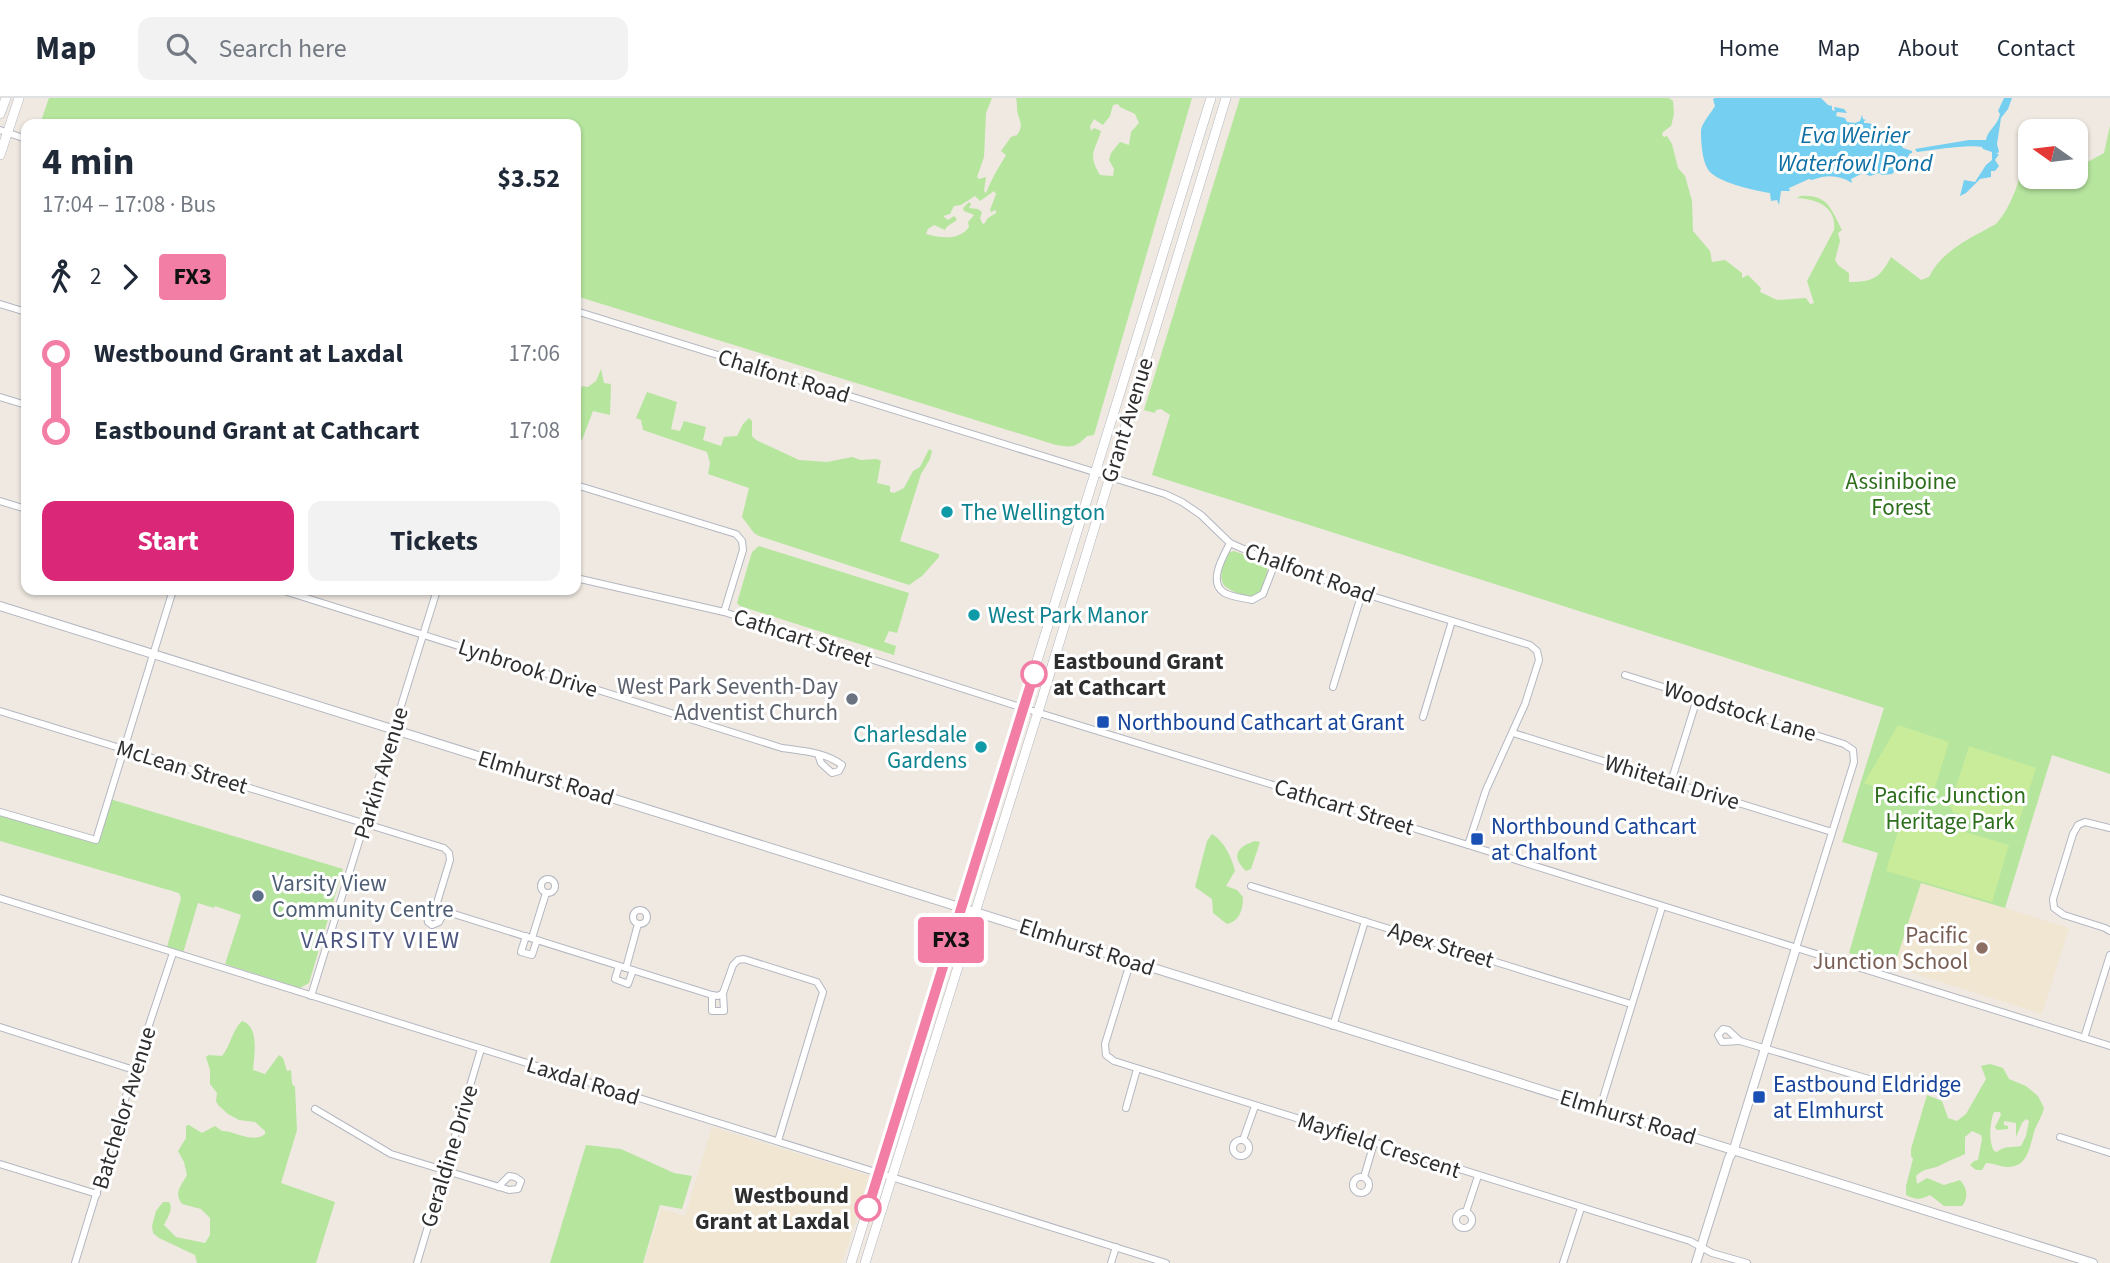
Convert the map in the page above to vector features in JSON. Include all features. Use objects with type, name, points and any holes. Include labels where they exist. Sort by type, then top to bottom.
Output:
[{"type":"main road","points":[[0,114],[6,98]]},
{"type":"main road","points":[[0,155],[4,132],[19,98]]},
{"type":"main road","name":"Grant Avenue","points":[[851,1263],[1211,98]]},
{"type":"main road","name":"Grant Avenue","points":[[865,1263],[1038,712],[1226,98]]},
{"type":"main road","points":[[917,1051],[929,1056]]},
{"type":"street","points":[[4,132],[21,137]]},
{"type":"street","points":[[0,304],[21,310]]},
{"type":"street","name":"Chalfont Road","points":[[581,313],[1149,488],[1182,502],[1201,515],[1230,543],[1275,564],[1530,645],[1537,651],[1539,660],[1525,704],[1486,790],[1468,845]]},
{"type":"street","points":[[0,397],[21,403]]},
{"type":"street","points":[[581,487],[736,534],[742,541],[743,550],[724,612]]},
{"type":"street","points":[[0,501],[21,507]]},
{"type":"street","points":[[1230,543],[1217,574],[1218,584],[1223,592],[1252,600],[1263,594],[1275,564]]},
{"type":"street","name":"Cathcart Street","points":[[581,579],[724,612],[1023,708],[2110,1046]]},
{"type":"street","points":[[1333,687],[1362,593]]},
{"type":"street","points":[[0,812],[96,840],[172,595]]},
{"type":"street","name":"Lynbrook Drive","points":[[297,595],[782,748],[818,754]]},
{"type":"street","name":"Parkin Avenue","points":[[311,996],[435,595]]},
{"type":"street","name":"Elmhurst Road","points":[[0,606],[2093,1263]]},
{"type":"street","points":[[1423,716],[1452,621]]},
{"type":"street","name":"Woodstock Lane","points":[[1625,675],[1844,744],[1853,750],[1854,762],[1832,832]]},
{"type":"street","points":[[1671,782],[1697,699]]},
{"type":"street","name":"McLean Street","points":[[0,711],[444,848],[449,853],[450,860],[436,906]]},
{"type":"street","name":"Whitetail Drive","points":[[1513,733],[1832,832]]},
{"type":"street","points":[[2110,828],[2085,822],[2078,825],[2053,900],[2054,908],[2060,914],[2110,931]]},
{"type":"street","points":[[1696,1263],[1832,832]]},
{"type":"street","name":"Apex Street","points":[[1251,886],[1631,1004]]},
{"type":"street","points":[[532,938],[546,893]]},
{"type":"street","name":"Laxdal Road","points":[[0,898],[1166,1263]]},
{"type":"street","points":[[445,911],[439,922],[432,925],[428,922],[427,916],[436,906],[438,909],[445,911],[532,938],[712,995],[723,993]]},
{"type":"street","points":[[1600,1108],[1662,907]]},
{"type":"street","points":[[1333,1026],[1365,920]]},
{"type":"street","points":[[626,968],[638,924]]},
{"type":"street","name":"Batchelor Avenue","points":[[75,1263],[173,953]]},
{"type":"street","points":[[2084,1038],[2110,955]]},
{"type":"street","points":[[712,995],[712,1011],[724,1011],[723,993],[733,965],[744,959],[817,982],[823,992],[778,1141]]},
{"type":"street","name":"Mayfield Crescent","points":[[1131,960],[1104,1050],[1109,1059],[1689,1241],[1712,1252],[1747,1263]]},
{"type":"street","points":[[0,1027],[134,1070]]},
{"type":"street","points":[[1740,1041],[1872,1080]]},
{"type":"street","name":"Geraldine Drive","points":[[416,1263],[481,1049]]},
{"type":"street","points":[[1126,1108],[1137,1069]]},
{"type":"street","points":[[1243,1140],[1255,1106]]},
{"type":"street","points":[[315,1109],[391,1154],[498,1187]]},
{"type":"street","points":[[2060,1138],[2110,1153]]},
{"type":"street","points":[[1364,1177],[1374,1143]]},
{"type":"street","points":[[0,1164],[97,1194]]},
{"type":"street","points":[[1466,1212],[1478,1176]]},
{"type":"street","points":[[1563,1263],[1581,1208]]},
{"type":"street","points":[[1111,1263],[1116,1247]]},
{"type":"shaded area","name":"Pacific Junction School","points":[[1921,882],[2069,928],[2042,1014],[1894,967]]},
{"type":"shaded area","points":[[712,1127],[870,1176],[842,1263],[644,1263],[661,1209],[685,1216]]},
{"type":"green space","points":[[49,98],[992,98],[986,113],[984,157],[977,177],[986,177],[986,193],[1006,155],[1001,151],[1021,128],[1016,98],[1192,98],[1094,435],[1070,446],[1056,445],[581,298],[581,119],[42,119]],"holes":[[[1118,104],[1135,114],[1139,123],[1131,132],[1129,145],[1120,142],[1111,153],[1109,160],[1114,169],[1113,176],[1100,175],[1093,157],[1101,131],[1094,128],[1091,131],[1090,126],[1094,119],[1103,125],[1110,116],[1113,105]],[[994,191],[996,194],[990,210],[996,210],[996,213],[984,224],[980,218],[982,212],[969,208],[969,202],[963,208],[964,211],[974,215],[968,222],[969,227],[960,235],[937,237],[926,234],[934,225],[945,230],[956,221],[954,216],[948,220],[943,216],[950,214],[954,206],[961,205],[975,196],[980,201]]]},
{"type":"green space","name":"Assiniboine Forest","points":[[1240,98],[1669,98],[1673,101],[1674,114],[1671,126],[1662,135],[1667,136],[1672,144],[1678,168],[1685,176],[1692,201],[1693,231],[1710,251],[1712,262],[1725,260],[1742,273],[1742,278],[1748,275],[1761,288],[1760,292],[1777,300],[1806,298],[1810,304],[1814,303],[1807,281],[1834,230],[1834,222],[1829,210],[1824,206],[1812,200],[1797,198],[1800,196],[1817,198],[1832,210],[1842,230],[1838,233],[1840,241],[1835,260],[1849,273],[1849,282],[1870,280],[1883,270],[1891,257],[1921,280],[1929,277],[1949,252],[1996,224],[2018,183],[2018,189],[2088,189],[2088,162],[2104,153],[2110,126],[2110,774],[2052,755],[2005,908],[1921,883],[1894,967],[1849,953],[1878,853],[1842,842],[1884,708],[1152,475],[1170,415],[1161,409],[1155,413],[1144,410]]},
{"type":"green space","points":[[601,369],[604,383],[611,384],[610,415],[593,411],[582,440],[581,389],[596,381]]},
{"type":"green space","points":[[647,392],[677,402],[671,429],[680,431],[684,421],[706,427],[703,440],[721,446],[724,437],[737,436],[749,418],[752,421],[752,436],[756,440],[799,460],[827,462],[852,457],[881,461],[877,483],[890,486],[890,492],[894,493],[904,488],[913,471],[920,467],[929,449],[932,451],[930,459],[921,474],[900,541],[939,554],[939,557],[922,576],[909,585],[759,536],[742,517],[749,488],[708,474],[710,463],[707,452],[643,430],[641,420],[636,418]]},
{"type":"green space","points":[[759,546],[909,593],[897,633],[889,631],[884,642],[896,646],[894,655],[740,606],[737,603],[752,552]]},
{"type":"green space","points":[[1234,551],[1262,561],[1267,566],[1268,577],[1262,591],[1252,598],[1227,588],[1221,579],[1227,553]]},
{"type":"green space","points":[[1898,725],[1949,742],[1931,800],[1925,802],[1864,783]]},
{"type":"green space","points":[[1969,746],[2036,768],[2015,834],[1953,812],[1950,806]]},
{"type":"green space","name":"Varsity View Community Centre","points":[[110,799],[343,869],[309,983],[300,988],[225,964],[241,915],[198,903],[183,953],[167,947],[181,898],[179,893],[0,841],[0,815],[98,842]]},
{"type":"green space","points":[[1903,814],[2009,845],[1992,902],[1886,871]]},
{"type":"green space","points":[[1212,834],[1227,850],[1235,871],[1226,886],[1237,890],[1243,897],[1240,914],[1227,924],[1213,913],[1212,899],[1195,887],[1207,841]]},
{"type":"green space","points":[[1255,841],[1260,842],[1251,869],[1246,871],[1238,861],[1238,853],[1243,846]]},
{"type":"green space","points":[[242,1021],[248,1024],[254,1035],[253,1070],[265,1074],[279,1055],[283,1058],[287,1071],[291,1070],[292,1084],[295,1087],[297,1130],[281,1183],[335,1202],[316,1263],[197,1263],[195,1255],[153,1233],[156,1211],[163,1202],[169,1202],[170,1211],[164,1225],[176,1237],[205,1243],[210,1235],[210,1218],[201,1209],[182,1204],[178,1196],[187,1175],[178,1151],[186,1138],[186,1126],[189,1125],[202,1133],[215,1126],[222,1131],[255,1138],[265,1134],[255,1122],[239,1120],[218,1105],[217,1093],[210,1084],[206,1057],[222,1056]]},
{"type":"green space","points":[[1990,1064],[2003,1068],[2009,1079],[2026,1086],[2038,1096],[2044,1108],[2027,1154],[2015,1166],[1986,1163],[1982,1170],[1976,1170],[1970,1165],[1978,1160],[1982,1139],[1981,1135],[1972,1131],[1965,1137],[1965,1154],[1922,1171],[1916,1176],[1917,1184],[1927,1178],[1944,1185],[1960,1180],[1966,1193],[1962,1206],[1944,1206],[1930,1195],[1918,1199],[1906,1195],[1913,1159],[1911,1149],[1927,1095],[1942,1101],[1948,1118],[1957,1121],[1966,1114],[1986,1079],[1981,1066]],"holes":[[[1994,1112],[2000,1112],[1995,1127],[1997,1130],[2008,1129],[2004,1121],[2016,1123],[2016,1137],[2022,1123],[2026,1119],[2029,1121],[2021,1146],[1997,1152],[1992,1147],[1990,1132]]]},
{"type":"green space","points":[[586,1145],[621,1149],[674,1173],[692,1176],[682,1209],[660,1205],[643,1263],[550,1263]]},
{"type":"water","name":"Eva Weirier Waterfowl Pond","points":[[1715,98],[1821,98],[1832,106],[1832,110],[1835,111],[1834,107],[1844,109],[1847,113],[1837,112],[1836,116],[1855,123],[1860,121],[1862,115],[1866,120],[1864,123],[1874,125],[1894,142],[1898,140],[1903,148],[1912,153],[1909,154],[1904,168],[1897,169],[1892,174],[1879,173],[1870,176],[1863,173],[1851,179],[1852,183],[1833,176],[1809,179],[1789,188],[1790,191],[1781,191],[1779,205],[1777,200],[1771,201],[1770,193],[1731,183],[1717,177],[1708,169],[1701,130],[1715,106]]},
{"type":"water","points":[[2004,98],[2012,98],[2001,118],[1997,144],[1999,152],[1996,154],[1999,154],[1995,160],[1999,166],[1995,171],[1991,171],[1991,177],[1980,179],[1960,196],[1964,180],[1975,182],[1992,160],[1992,152],[1976,146],[1917,152],[1915,149],[1969,140],[1986,140],[1999,118],[1998,111]]},
{"type":"bus line","name":"FX3","points":[[868,1208],[1034,674]]},
{"type":"place","name":"The Wellington","points":[[947,512]]},
{"type":"place","name":"West Park Manor","points":[[974,615]]},
{"type":"place","name":"Eastbound Grant at Cathcart","points":[[1034,674]]},
{"type":"place","name":"West Park Seventh-Day Adventist Church","points":[[852,699]]},
{"type":"place","name":"Northbound Cathcart at Grant","points":[[1103,722]]},
{"type":"place","name":"Charlesdale Gardens","points":[[981,747]]},
{"type":"place","name":"Northbound Cathcart at Chalfont","points":[[1477,839]]},
{"type":"place","name":"Varsity View Community Centre","points":[[258,896]]},
{"type":"place","name":"Pacific Junction School","points":[[1982,948]]},
{"type":"place","name":"Eastbound Eldridge at Elmhurst","points":[[1759,1097]]},
{"type":"place","name":"Westbound Grant at Laxdal","points":[[868,1208]]},
{"type":"district","name":"VARSITY VIEW","points":[[381,940]]},
{"type":"park label","name":"Pacific Junction Heritage Park","points":[[1950,808]]}]
